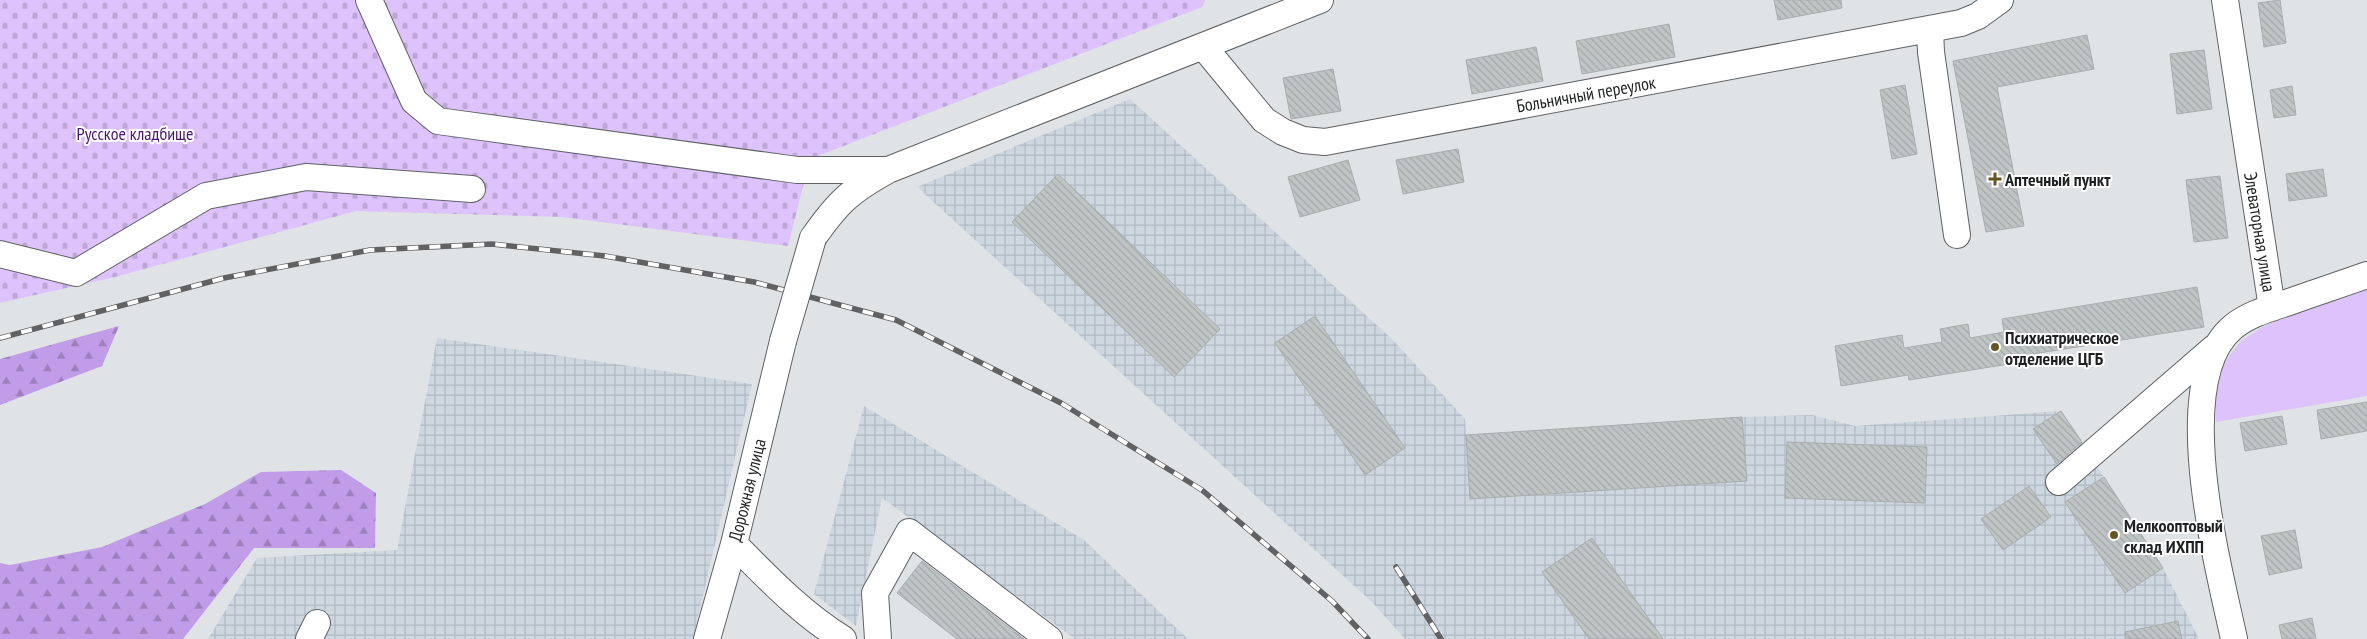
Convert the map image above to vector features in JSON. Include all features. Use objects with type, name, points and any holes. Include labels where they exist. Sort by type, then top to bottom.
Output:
[{"type":"street","points":[[369,0],[414,101],[438,121],[797,170],[888,170],[1320,0]]},
{"type":"street","name":"Больничный переулок","points":[[1203,46],[1264,120],[1283,132],[1303,140],[1326,142],[1930,30],[1961,23],[1978,16],[2000,0]]},
{"type":"street","name":"Элеваторная улица","points":[[2225,0],[2272,308],[2252,315],[2232,328],[2217,346],[2208,367],[2203,390],[2202,436],[2205,500],[2234,639]]},
{"type":"street","points":[[1930,30],[1931,52],[1957,236]]},
{"type":"street","name":"Дорожная улица","points":[[708,639],[734,544],[783,341],[813,238],[833,209],[857,187],[888,170]]},
{"type":"street","points":[[0,254],[76,273],[206,196],[306,177],[472,189]]},
{"type":"street","points":[[2272,308],[2367,275]]},
{"type":"street","points":[[2059,482],[2217,346]]},
{"type":"street","points":[[878,639],[875,593],[909,532],[1049,639]]},
{"type":"street","points":[[734,544],[777,586],[830,631],[843,639]]},
{"type":"shaded area","points":[[1130,99],[1393,340],[1465,419],[1466,435],[1742,417],[1812,415],[1855,426],[2061,411],[2163,568],[2199,639],[1405,639],[1372,602],[917,187]]},
{"type":"shaded area","points":[[437,338],[752,384],[693,639],[208,639],[257,558],[397,550]]},
{"type":"shaded area","points":[[864,406],[1084,540],[1188,639],[1075,639],[882,498],[856,626],[814,594]]},
{"type":"green space","name":"Русское кладбище","points":[[0,0],[1205,0],[1202,7],[810,159],[788,246],[562,217],[356,211],[115,277],[0,303]]},
{"type":"green space","points":[[2367,286],[2367,396],[2216,422],[2215,389],[2224,363],[2241,341],[2264,326]]},
{"type":"green space","points":[[119,326],[102,366],[0,405],[0,359]]},
{"type":"green space","points":[[341,470],[376,493],[375,548],[254,548],[183,639],[0,639],[0,563],[10,565],[102,547],[205,504],[261,472]]},
{"type":"building","points":[[1774,0],[1841,0],[1842,8],[1778,20]]},
{"type":"building","points":[[2280,0],[2286,43],[2264,47],[2258,3]]},
{"type":"building","points":[[1669,24],[1675,57],[1582,74],[1576,41]]},
{"type":"building","points":[[2087,35],[2094,69],[1997,87],[2024,226],[1986,232],[1953,61]]},
{"type":"building","points":[[1536,47],[1543,81],[1472,94],[1466,60]]},
{"type":"building","points":[[2204,50],[2212,109],[2177,114],[2170,54]]},
{"type":"building","points":[[1333,69],[1341,111],[1291,119],[1283,78]]},
{"type":"building","points":[[1905,85],[1917,154],[1892,159],[1880,90]]},
{"type":"building","points":[[2292,86],[2296,115],[2274,118],[2270,90]]},
{"type":"building","points":[[1458,149],[1464,182],[1403,194],[1396,160]]},
{"type":"building","points":[[1348,160],[1360,200],[1300,217],[1288,177]]},
{"type":"building","points":[[2323,169],[2327,196],[2289,201],[2286,174]]},
{"type":"building","points":[[1058,174],[1220,329],[1174,377],[1012,222]]},
{"type":"building","points":[[2220,176],[2228,238],[2194,242],[2186,180]]},
{"type":"building","name":"Психиатрическое отделение ЦГБ","points":[[2197,287],[2204,327],[2008,358],[2009,364],[1909,380],[1908,375],[1841,386],[1835,346],[1902,335],[1904,348],[1942,342],[1940,329],[1968,324],[1970,338],[2004,332],[2002,319]]},
{"type":"building","points":[[1315,316],[1405,448],[1365,475],[1275,343]]},
{"type":"building","points":[[2367,402],[2367,431],[2321,439],[2317,410]]},
{"type":"building","points":[[2061,411],[2082,442],[2057,464],[2033,429]]},
{"type":"building","points":[[2282,416],[2287,444],[2245,451],[2240,423]]},
{"type":"building","points":[[1742,417],[1747,481],[1470,499],[1466,435]]},
{"type":"building","points":[[1787,442],[1927,447],[1925,503],[1785,498]]},
{"type":"building","points":[[2104,477],[2163,568],[2125,593],[2065,502]]},
{"type":"building","points":[[2029,486],[2051,517],[2003,550],[1981,519]]},
{"type":"building","points":[[2295,530],[2302,568],[2269,575],[2261,536]]},
{"type":"building","points":[[1592,538],[1663,639],[1589,639],[1542,572]]},
{"type":"building","points":[[922,561],[1024,639],[957,639],[897,593]]},
{"type":"building","points":[[2312,618],[2316,639],[2282,639],[2279,625]]},
{"type":"building","points":[[2178,621],[2182,639],[2126,639],[2125,632]]},
{"type":"railway","points":[[0,338],[224,278],[370,250],[492,244],[605,256],[754,282],[896,320],[1061,403],[1202,490],[1332,601],[1368,639]]},
{"type":"railway","points":[[1396,567],[1441,639]]},
{"type":"place","name":"Аптечный пункт","points":[[1995,179]]},
{"type":"place","name":"Психиатрическое отделение ЦГБ","points":[[1995,347]]},
{"type":"place","name":"Мелкооптовый склад ИХПП","points":[[2114,535]]}]
